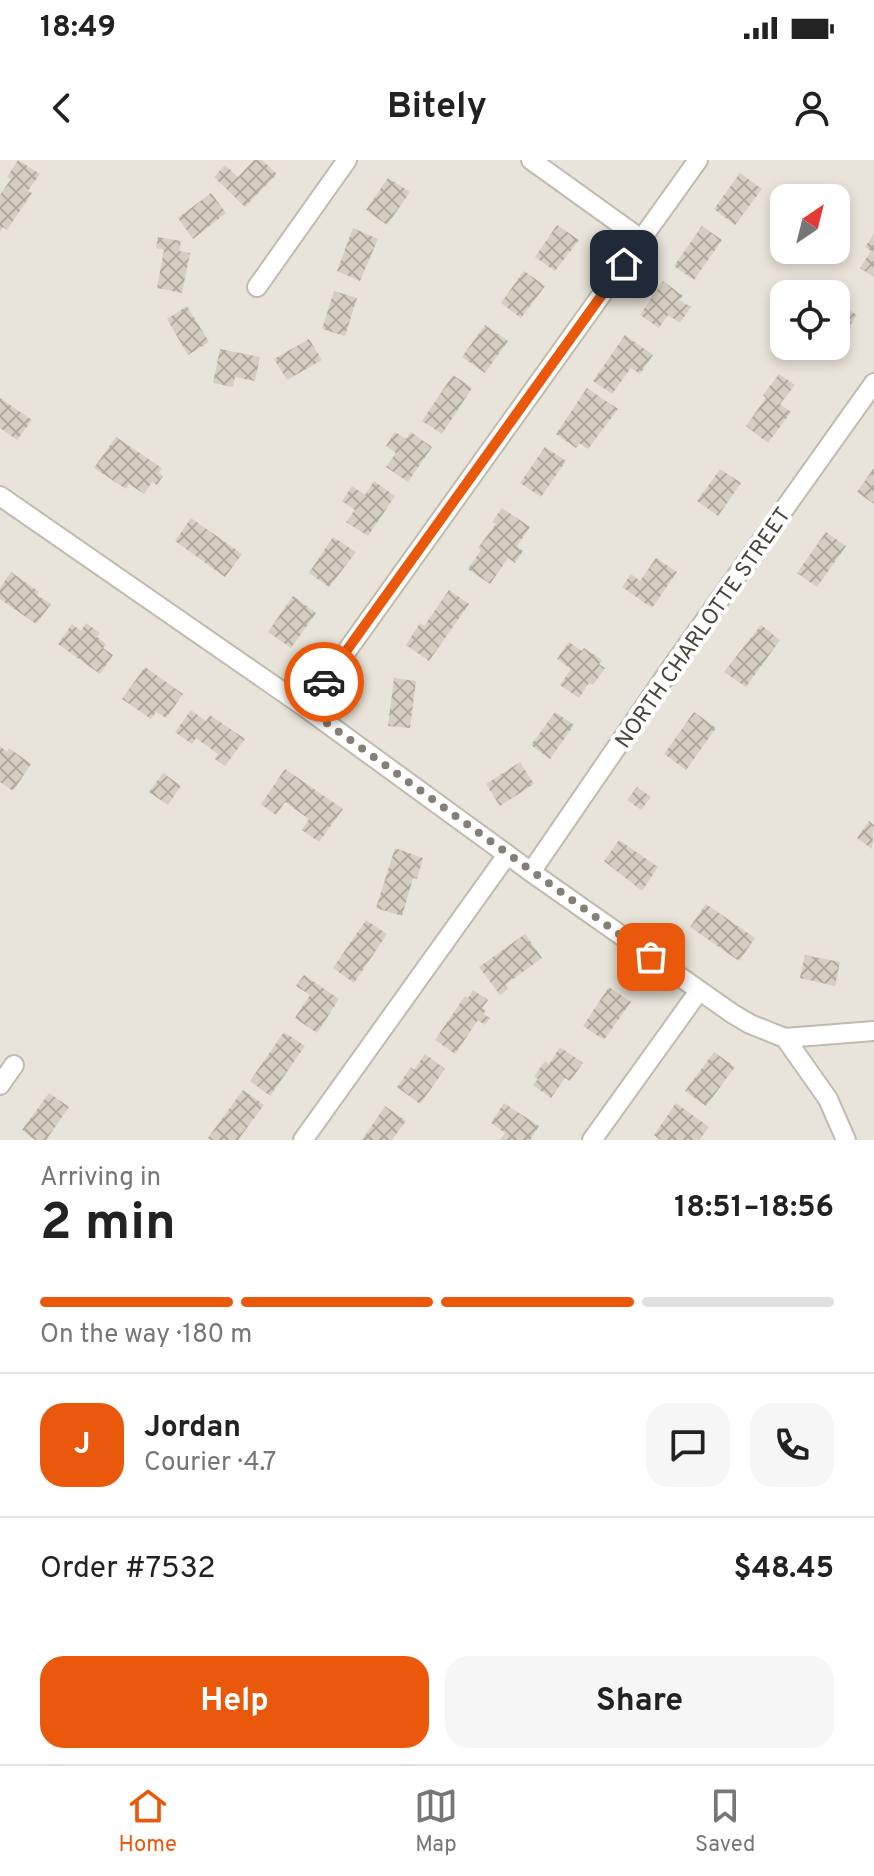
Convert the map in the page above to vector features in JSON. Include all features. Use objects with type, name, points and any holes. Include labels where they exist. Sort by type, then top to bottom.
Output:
[{"type":"street","points":[[257,287],[347,160]]},
{"type":"street","points":[[531,160],[641,239]]},
{"type":"street","points":[[306,708],[698,160]]},
{"type":"street","name":"NORTH CHARLOTTE STREET","points":[[531,872],[669,671],[874,383]]},
{"type":"street","points":[[0,496],[306,708],[507,855],[750,1024],[785,1038],[874,1031]]},
{"type":"street","points":[[303,1140],[507,855]]},
{"type":"street","points":[[592,1140],[699,991]]},
{"type":"street","points":[[785,1038],[828,1099],[846,1140]]},
{"type":"street","points":[[0,1085],[14,1065]]},
{"type":"shaded area","points":[[0,160],[874,160],[874,1140],[0,1140]]},
{"type":"building","points":[[18,160],[40,174],[28,191],[32,193],[7,230],[3,227],[0,232],[0,195],[11,179],[7,177]]},
{"type":"building","points":[[254,160],[262,160],[277,174],[245,207],[214,177],[225,165],[238,177]]},
{"type":"building","points":[[740,173],[762,189],[735,225],[714,209]]},
{"type":"building","points":[[388,178],[410,192],[387,225],[366,210]]},
{"type":"building","points":[[211,193],[226,213],[193,239],[178,218]]},
{"type":"building","points":[[557,225],[579,240],[555,271],[535,257]]},
{"type":"building","points":[[702,226],[722,240],[694,280],[674,266]]},
{"type":"building","points":[[353,228],[378,239],[360,281],[337,271]]},
{"type":"building","points":[[874,234],[874,277],[860,268],[871,251],[865,247]]},
{"type":"building","points":[[158,237],[181,241],[179,251],[190,253],[182,293],[157,288],[164,250],[156,248]]},
{"type":"building","points":[[524,271],[545,286],[521,318],[501,303]]},
{"type":"building","points":[[663,281],[683,296],[679,300],[691,307],[680,323],[668,315],[659,328],[640,315]]},
{"type":"building","points":[[334,291],[357,298],[345,336],[322,329]]},
{"type":"building","points":[[187,306],[209,342],[188,355],[167,319]]},
{"type":"building","points":[[850,310],[857,315],[850,325]]},
{"type":"building","points":[[485,325],[508,341],[485,373],[462,357]]},
{"type":"building","points":[[625,335],[653,355],[640,374],[631,368],[612,394],[593,381]]},
{"type":"building","points":[[309,339],[322,360],[287,380],[274,359]]},
{"type":"building","points":[[220,349],[260,357],[255,381],[235,377],[233,387],[213,383]]},
{"type":"building","points":[[779,374],[795,385],[780,404],[791,412],[768,443],[746,426]]},
{"type":"building","points":[[453,375],[472,388],[442,434],[422,421]]},
{"type":"building","points":[[587,388],[618,409],[588,449],[579,443],[576,448],[556,434]]},
{"type":"building","points":[[0,398],[32,420],[17,440],[0,428]]},
{"type":"building","points":[[395,432],[406,439],[411,432],[432,447],[408,482],[386,467],[396,453],[386,446]]},
{"type":"building","points":[[116,437],[162,468],[159,473],[163,476],[157,485],[152,482],[144,494],[129,484],[126,489],[94,468]]},
{"type":"building","points":[[545,447],[566,461],[541,497],[520,483]]},
{"type":"building","points":[[874,468],[874,504],[857,492]]},
{"type":"building","points":[[720,469],[741,483],[718,516],[697,501]]},
{"type":"building","points":[[374,481],[395,496],[368,536],[346,522],[355,510],[342,501],[352,486],[365,495]]},
{"type":"building","points":[[502,508],[530,527],[517,546],[523,551],[515,563],[508,558],[490,584],[468,569],[481,550],[478,548],[496,524],[492,522]]},
{"type":"building","points":[[191,518],[242,554],[225,577],[175,541]]},
{"type":"building","points":[[826,532],[846,546],[817,587],[797,573]]},
{"type":"building","points":[[333,537],[356,552],[329,587],[309,573]]},
{"type":"building","points":[[656,558],[677,572],[652,608],[622,587],[631,574],[640,581]]},
{"type":"building","points":[[11,572],[51,604],[36,624],[0,599],[0,588]]},
{"type":"building","points":[[449,590],[469,604],[429,661],[406,645],[420,623],[424,626]]},
{"type":"building","points":[[293,596],[316,613],[291,648],[268,632]]},
{"type":"building","points":[[86,623],[100,633],[97,637],[106,644],[103,648],[113,655],[100,674],[58,644],[72,624],[81,631]]},
{"type":"building","points":[[761,625],[780,640],[746,687],[724,672]]},
{"type":"building","points":[[569,642],[602,660],[599,664],[605,668],[579,698],[560,685],[571,669],[557,659]]},
{"type":"building","points":[[145,667],[183,694],[166,718],[156,712],[151,719],[122,699]]},
{"type":"building","points":[[394,678],[416,681],[410,728],[388,726]]},
{"type":"building","points":[[191,710],[206,721],[210,715],[245,739],[225,766],[215,759],[218,754],[196,738],[192,744],[175,732]]},
{"type":"building","points":[[555,712],[574,725],[550,759],[531,745]]},
{"type":"building","points":[[694,712],[716,728],[686,770],[664,754]]},
{"type":"building","points":[[0,746],[7,752],[9,748],[31,764],[13,791],[0,782]]},
{"type":"building","points":[[520,762],[534,784],[500,806],[486,784]]},
{"type":"building","points":[[285,769],[343,809],[319,842],[302,830],[309,819],[285,802],[276,815],[261,804]]},
{"type":"building","points":[[163,773],[181,786],[168,805],[149,792]]},
{"type":"building","points":[[637,787],[651,797],[641,810],[627,800]]},
{"type":"building","points":[[869,821],[874,825],[872,849],[857,838]]},
{"type":"building","points":[[619,840],[658,867],[642,891],[604,861]]},
{"type":"building","points":[[395,848],[423,858],[417,879],[413,878],[402,916],[376,908]]},
{"type":"building","points":[[706,904],[755,938],[739,961],[690,927]]},
{"type":"building","points":[[366,920],[387,934],[354,983],[333,968]]},
{"type":"building","points":[[525,934],[542,958],[505,985],[508,989],[500,995],[479,967]]},
{"type":"building","points":[[805,955],[840,962],[835,986],[800,978]]},
{"type":"building","points":[[304,975],[339,999],[317,1033],[295,1018],[310,995],[296,986]]},
{"type":"building","points":[[609,987],[631,1002],[604,1040],[583,1026]]},
{"type":"building","points":[[473,990],[488,1000],[482,1008],[486,1010],[483,1014],[490,1018],[485,1025],[478,1020],[455,1054],[435,1040],[465,996],[468,998]]},
{"type":"building","points":[[284,1032],[305,1046],[270,1096],[250,1081]]},
{"type":"building","points":[[560,1047],[583,1063],[570,1081],[565,1078],[551,1098],[533,1085],[538,1079],[534,1076],[545,1061],[549,1064]]},
{"type":"building","points":[[714,1052],[735,1067],[706,1106],[685,1091]]},
{"type":"building","points":[[425,1054],[445,1069],[420,1104],[397,1087]]},
{"type":"building","points":[[243,1090],[264,1105],[238,1140],[208,1138]]},
{"type":"building","points":[[49,1093],[69,1107],[46,1140],[35,1140],[22,1130]]},
{"type":"building","points":[[504,1103],[539,1126],[530,1140],[500,1140],[505,1133],[491,1123]]},
{"type":"building","points":[[676,1103],[709,1127],[699,1140],[660,1140],[654,1135]]},
{"type":"building","points":[[385,1106],[406,1121],[392,1140],[362,1140]]},
{"type":"way so far","points":[[324,682],[306,708],[651,957]]},
{"type":"route","points":[[324,682],[624,264]]}]
